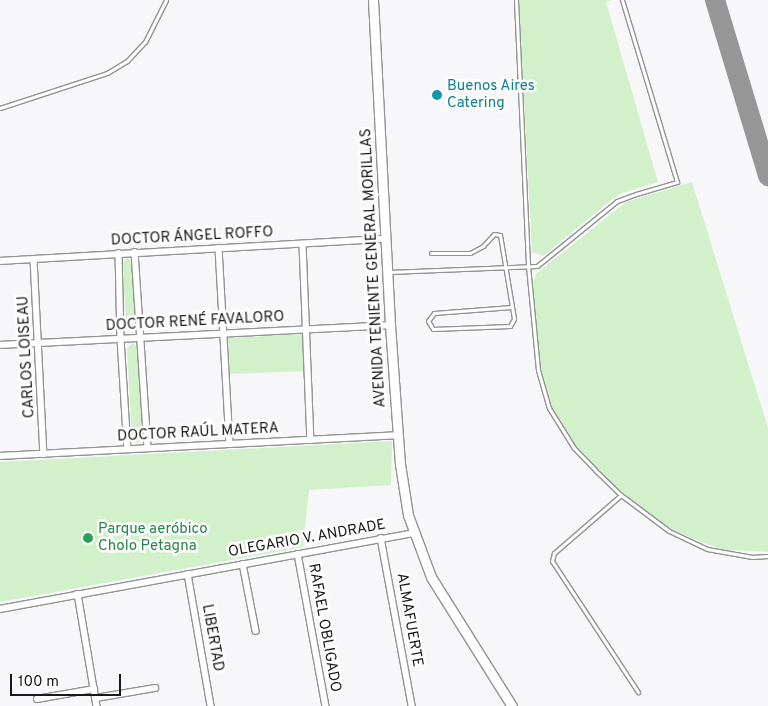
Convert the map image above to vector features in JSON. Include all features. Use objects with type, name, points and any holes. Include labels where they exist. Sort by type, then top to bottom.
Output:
[{"type":"main road","name":"AVENIDA TENIENTE GENERAL MORILLAS","points":[[373,0],[390,325],[404,493],[413,533],[431,577],[512,706]]},
{"type":"street","name":"DOCTOR ÁNGEL ROFFO","points":[[0,261],[386,239]]},
{"type":"street","points":[[303,244],[308,329],[311,440]]},
{"type":"street","points":[[219,248],[230,444]]},
{"type":"street","points":[[135,252],[148,448]]},
{"type":"street","points":[[119,253],[121,339],[128,449]]},
{"type":"street","name":"CARLOS LOISEAU","points":[[34,259],[40,343],[44,454]]},
{"type":"street","name":"DOCTOR RENÉ FAVALORO","points":[[0,345],[390,325]]},
{"type":"street","name":"DOCTOR RAÚL MATERA","points":[[0,456],[398,435]]},
{"type":"street","name":"OLEGARIO V. ANDRADE","points":[[0,609],[413,533]]},
{"type":"street","name":"ALMAFUERTE","points":[[382,538],[412,706]]},
{"type":"street","name":"RAFAEL OBLIGADO","points":[[298,554],[326,706]]},
{"type":"street","points":[[242,564],[256,631]]},
{"type":"street","name":"LIBERTAD","points":[[188,574],[211,706]]},
{"type":"street","points":[[78,594],[97,706]]},
{"type":"street","points":[[96,698],[154,688]]},
{"type":"street","points":[[37,699],[94,689]]},
{"type":"lane","points":[[0,108],[107,73],[127,61],[145,42],[166,0]]},
{"type":"lane","points":[[516,0],[528,266],[538,370],[549,408],[574,448],[621,495],[669,531],[707,549],[752,557],[768,556]]},
{"type":"lane","points":[[388,272],[537,266],[617,202],[636,194],[677,182],[622,0]]},
{"type":"lane","points":[[431,253],[470,253],[483,246],[494,234],[497,234],[503,245],[504,266],[512,307],[514,319],[510,326],[436,329],[428,321],[434,313],[512,307]]},
{"type":"lane","points":[[621,495],[554,553],[552,561],[638,692]]},
{"type":"green space","points":[[519,0],[611,0],[606,2],[658,182],[622,193],[543,256],[532,252]]},
{"type":"green space","points":[[692,182],[768,428],[768,552],[725,550],[707,544],[670,529],[635,503],[592,465],[563,431],[552,410],[539,367],[535,339],[533,284],[536,274],[626,202]]},
{"type":"green space","points":[[127,258],[134,261],[137,324],[135,329],[131,330],[126,326],[123,263]]},
{"type":"green space","points":[[304,334],[306,371],[230,374],[228,338]]},
{"type":"green space","points":[[133,343],[138,348],[143,437],[142,441],[137,443],[132,439],[127,348]]},
{"type":"green space","points":[[392,441],[391,485],[309,490],[303,547],[0,602],[0,462]]},
{"type":"taxiway","points":[[715,0],[768,176]]},
{"type":"place","name":"Buenos Aires Catering","points":[[437,95]]},
{"type":"place","name":"Parque aeróbico Cholo Petagna","points":[[88,538]]}]
